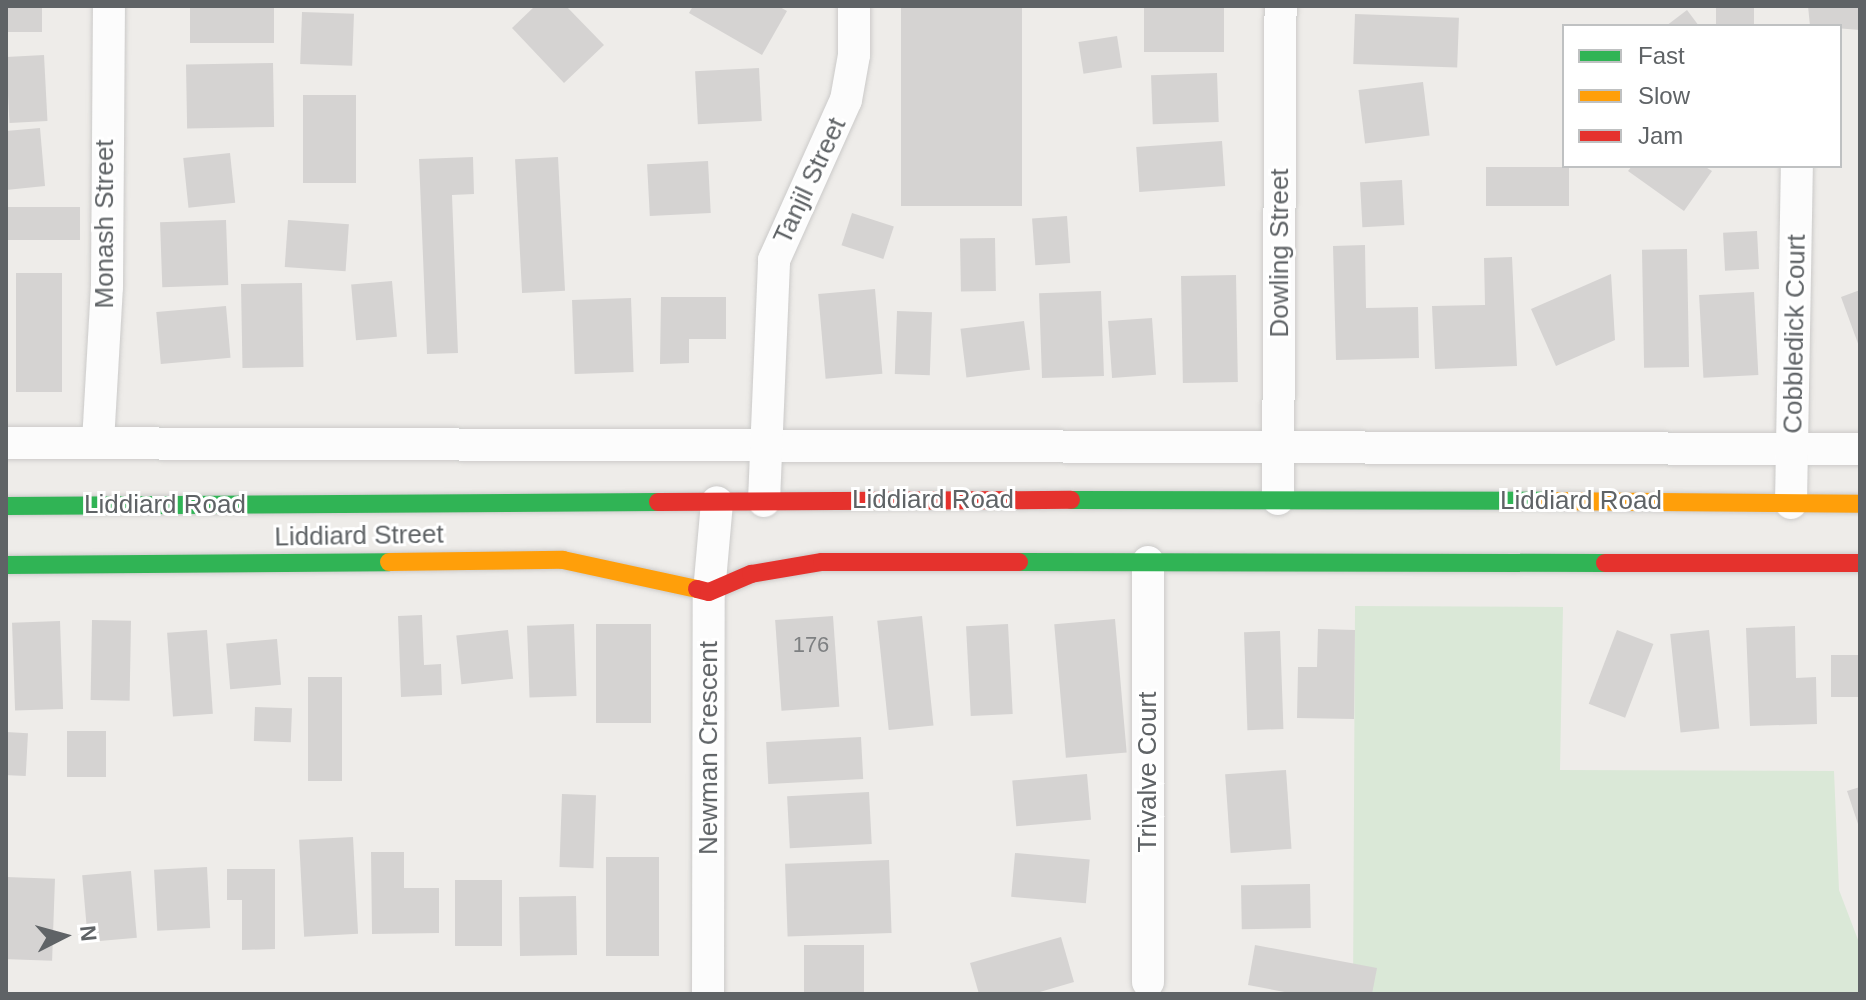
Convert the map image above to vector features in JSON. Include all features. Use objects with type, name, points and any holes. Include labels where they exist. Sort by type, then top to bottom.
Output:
[{"type":"street","name":"Monash Street","points":[[98,442],[107,287],[109,6]]},
{"type":"street","name":"Tanjil Street","points":[[764,501],[770,445],[774,260],[846,100],[854,55],[854,6]]},
{"type":"street","name":"Dowling Street","points":[[1278,499],[1281,6]]},
{"type":"street","name":"Cobbledick Court","points":[[1791,503],[1797,168]]},
{"type":"street","name":"Liddiard Road","points":[[6,443],[1860,449]]},
{"type":"street","name":"Liddiard Road","points":[[6,506],[1278,499],[1860,504]]},
{"type":"street","name":"Newman Crescent","points":[[708,994],[709,592],[717,502]]},
{"type":"street","name":"Liddiard Street","points":[[6,565],[563,560],[709,592]]},
{"type":"street","points":[[709,592],[751,574],[822,562],[1860,563]]},
{"type":"street","name":"Trivalve Court","points":[[1148,562],[1148,982]]},
{"type":"green space","points":[[1355,606],[1563,607],[1560,770],[1834,771],[1839,890],[1860,945],[1860,994],[1353,994]]},
{"type":"building","points":[[6,6],[42,6],[42,32],[6,32]]},
{"type":"building","points":[[190,6],[274,6],[274,43],[190,43]]},
{"type":"building","points":[[535,6],[566,6],[604,45],[564,83],[512,28]]},
{"type":"building","points":[[693,6],[778,6],[787,11],[762,55],[689,13]]},
{"type":"building","points":[[901,6],[1022,6],[1022,206],[901,206]]},
{"type":"building","points":[[1144,6],[1224,6],[1224,52],[1144,52]]},
{"type":"building","points":[[1716,6],[1754,6],[1754,24],[1716,24]]},
{"type":"building","points":[[1808,6],[1860,6],[1860,30],[1842,29],[1842,24],[1810,24]]},
{"type":"building","points":[[1687,10],[1698,24],[1669,24]]},
{"type":"building","points":[[302,12],[354,14],[352,66],[300,64]]},
{"type":"building","points":[[1355,14],[1459,18],[1457,68],[1353,64]]},
{"type":"building","points":[[1117,36],[1122,68],[1083,74],[1078,42]]},
{"type":"building","points":[[44,55],[47,121],[10,123],[6,57]]},
{"type":"building","points":[[273,63],[274,127],[187,129],[186,65]]},
{"type":"building","points":[[759,68],[762,121],[698,124],[695,71]]},
{"type":"building","points":[[1217,73],[1219,122],[1153,124],[1151,75]]},
{"type":"building","points":[[1423,82],[1430,136],[1365,144],[1358,90]]},
{"type":"building","points":[[303,95],[356,95],[356,183],[303,183]]},
{"type":"building","points":[[40,128],[45,186],[6,190],[6,131]]},
{"type":"building","points":[[1222,141],[1225,186],[1139,192],[1136,147]]},
{"type":"building","points":[[230,153],[235,203],[188,208],[183,158]]},
{"type":"building","points":[[473,157],[474,194],[452,195],[458,353],[427,354],[419,159]]},
{"type":"building","points":[[558,157],[565,291],[522,293],[515,159]]},
{"type":"building","points":[[708,161],[711,213],[650,216],[647,164]]},
{"type":"building","points":[[1486,167],[1569,168],[1569,206],[1486,206]]},
{"type":"building","points":[[1630,168],[1707,168],[1712,171],[1684,211],[1628,171]]},
{"type":"building","points":[[1402,180],[1404,225],[1362,227],[1360,182]]},
{"type":"building","points":[[6,207],[80,207],[80,240],[6,240]]},
{"type":"building","points":[[852,213],[894,227],[883,259],[841,245]]},
{"type":"building","points":[[1067,216],[1070,263],[1035,265],[1032,218]]},
{"type":"building","points":[[226,220],[228,285],[162,287],[160,222]]},
{"type":"building","points":[[288,220],[349,224],[346,271],[285,267]]},
{"type":"building","points":[[1757,231],[1759,269],[1725,271],[1723,233]]},
{"type":"building","points":[[995,238],[996,291],[961,292],[960,239]]},
{"type":"building","points":[[1365,245],[1366,308],[1418,307],[1419,358],[1336,360],[1333,246]]},
{"type":"building","points":[[1687,249],[1689,367],[1644,368],[1642,250]]},
{"type":"building","points":[[1512,257],[1517,366],[1435,369],[1432,306],[1485,305],[1484,258]]},
{"type":"building","points":[[16,273],[62,273],[62,392],[16,392]]},
{"type":"building","points":[[1611,274],[1615,340],[1556,366],[1531,309]]},
{"type":"building","points":[[1236,275],[1238,382],[1183,383],[1181,276]]},
{"type":"building","points":[[392,281],[397,337],[356,340],[351,285]]},
{"type":"building","points":[[302,283],[303,367],[242,368],[241,284]]},
{"type":"building","points":[[875,289],[882,374],[826,379],[818,294]]},
{"type":"building","points":[[1860,290],[1860,349],[1841,297]]},
{"type":"building","points":[[1101,291],[1104,376],[1042,378],[1039,293]]},
{"type":"building","points":[[1754,292],[1758,375],[1703,378],[1699,295]]},
{"type":"building","points":[[661,297],[726,297],[726,339],[689,339],[689,363],[660,364]]},
{"type":"building","points":[[631,298],[634,372],[575,374],[572,300]]},
{"type":"building","points":[[226,306],[231,358],[161,364],[156,312]]},
{"type":"building","points":[[897,311],[932,312],[930,375],[895,374]]},
{"type":"building","points":[[1152,318],[1156,375],[1112,378],[1108,321]]},
{"type":"building","points":[[1024,321],[1030,370],[966,377],[960,329]]},
{"type":"building","points":[[422,615],[424,665],[441,664],[442,695],[401,697],[398,616]]},
{"type":"building","points":[[833,616],[839,707],[781,711],[775,620]]},
{"type":"building","points":[[922,616],[933,725],[889,730],[877,621]]},
{"type":"building","points":[[1115,619],[1127,752],[1066,758],[1054,624]]},
{"type":"building","points":[[92,620],[131,621],[130,701],[91,700]]},
{"type":"building","points":[[60,621],[63,709],[15,711],[12,623]]},
{"type":"building","points":[[574,624],[577,696],[530,698],[527,626]]},
{"type":"building","points":[[596,624],[651,624],[651,723],[596,723]]},
{"type":"building","points":[[1008,624],[1013,714],[971,716],[966,626]]},
{"type":"building","points":[[1795,626],[1796,678],[1816,677],[1817,724],[1750,726],[1746,628]]},
{"type":"building","points":[[1318,629],[1355,630],[1354,719],[1297,718],[1298,667],[1317,667]]},
{"type":"building","points":[[207,630],[213,714],[173,717],[167,633]]},
{"type":"building","points":[[508,630],[513,679],[461,684],[456,635]]},
{"type":"building","points":[[1617,630],[1653,644],[1625,718],[1589,704]]},
{"type":"building","points":[[1709,630],[1719,728],[1681,733],[1670,634]]},
{"type":"building","points":[[1280,631],[1283,729],[1247,730],[1244,632]]},
{"type":"building","points":[[277,639],[281,685],[230,689],[226,643]]},
{"type":"building","points":[[1831,655],[1860,655],[1860,697],[1831,697]]},
{"type":"building","points":[[308,677],[342,677],[342,781],[308,781]]},
{"type":"building","points":[[255,707],[292,708],[291,742],[254,741]]},
{"type":"building","points":[[67,731],[106,731],[106,777],[67,777]]},
{"type":"building","points":[[6,732],[28,733],[26,776],[6,775]]},
{"type":"building","points":[[861,737],[863,779],[768,784],[766,742]]},
{"type":"building","points":[[1286,770],[1292,849],[1231,853],[1225,774]]},
{"type":"building","points":[[1087,774],[1091,820],[1016,826],[1012,781]]},
{"type":"building","points":[[1860,787],[1860,827],[1859,827],[1847,791]]},
{"type":"building","points":[[869,792],[872,844],[790,848],[787,796]]},
{"type":"building","points":[[562,794],[596,795],[593,868],[559,867]]},
{"type":"building","points":[[353,837],[358,934],[304,937],[299,840]]},
{"type":"building","points":[[371,852],[404,852],[404,888],[439,888],[439,933],[372,934]]},
{"type":"building","points":[[1015,853],[1090,860],[1086,903],[1011,897]]},
{"type":"building","points":[[606,857],[659,857],[659,956],[606,956]]},
{"type":"building","points":[[889,860],[892,933],[788,937],[785,864]]},
{"type":"building","points":[[207,867],[210,928],[157,931],[154,870]]},
{"type":"building","points":[[227,869],[275,869],[275,949],[242,950],[242,900],[227,900]]},
{"type":"building","points":[[131,871],[137,938],[88,942],[82,875]]},
{"type":"building","points":[[6,877],[55,879],[52,961],[6,959]]},
{"type":"building","points":[[455,880],[502,880],[502,946],[455,946]]},
{"type":"building","points":[[1310,884],[1311,928],[1242,929],[1241,885]]},
{"type":"building","points":[[576,896],[577,955],[520,956],[519,897]]},
{"type":"building","points":[[1061,937],[1074,982],[1033,994],[979,994],[970,963]]},
{"type":"building","points":[[804,945],[864,945],[864,994],[804,994]]},
{"type":"building","points":[[1255,945],[1377,968],[1372,994],[1295,994],[1248,985]]},
{"type":"traffic: fast","points":[[1071,500],[1546,501]]},
{"type":"traffic: fast","points":[[6,506],[658,502]]},
{"type":"traffic: fast","points":[[6,565],[389,562]]},
{"type":"traffic: fast","points":[[1019,562],[1605,563]]},
{"type":"traffic: slow","points":[[1546,501],[1860,504]]},
{"type":"traffic: slow","points":[[389,562],[563,560],[697,589]]},
{"type":"traffic: jam","points":[[658,502],[1071,500]]},
{"type":"traffic: jam","points":[[697,589],[709,592],[751,574],[822,562],[1019,562]]},
{"type":"traffic: jam","points":[[1605,563],[1860,563]]}]
